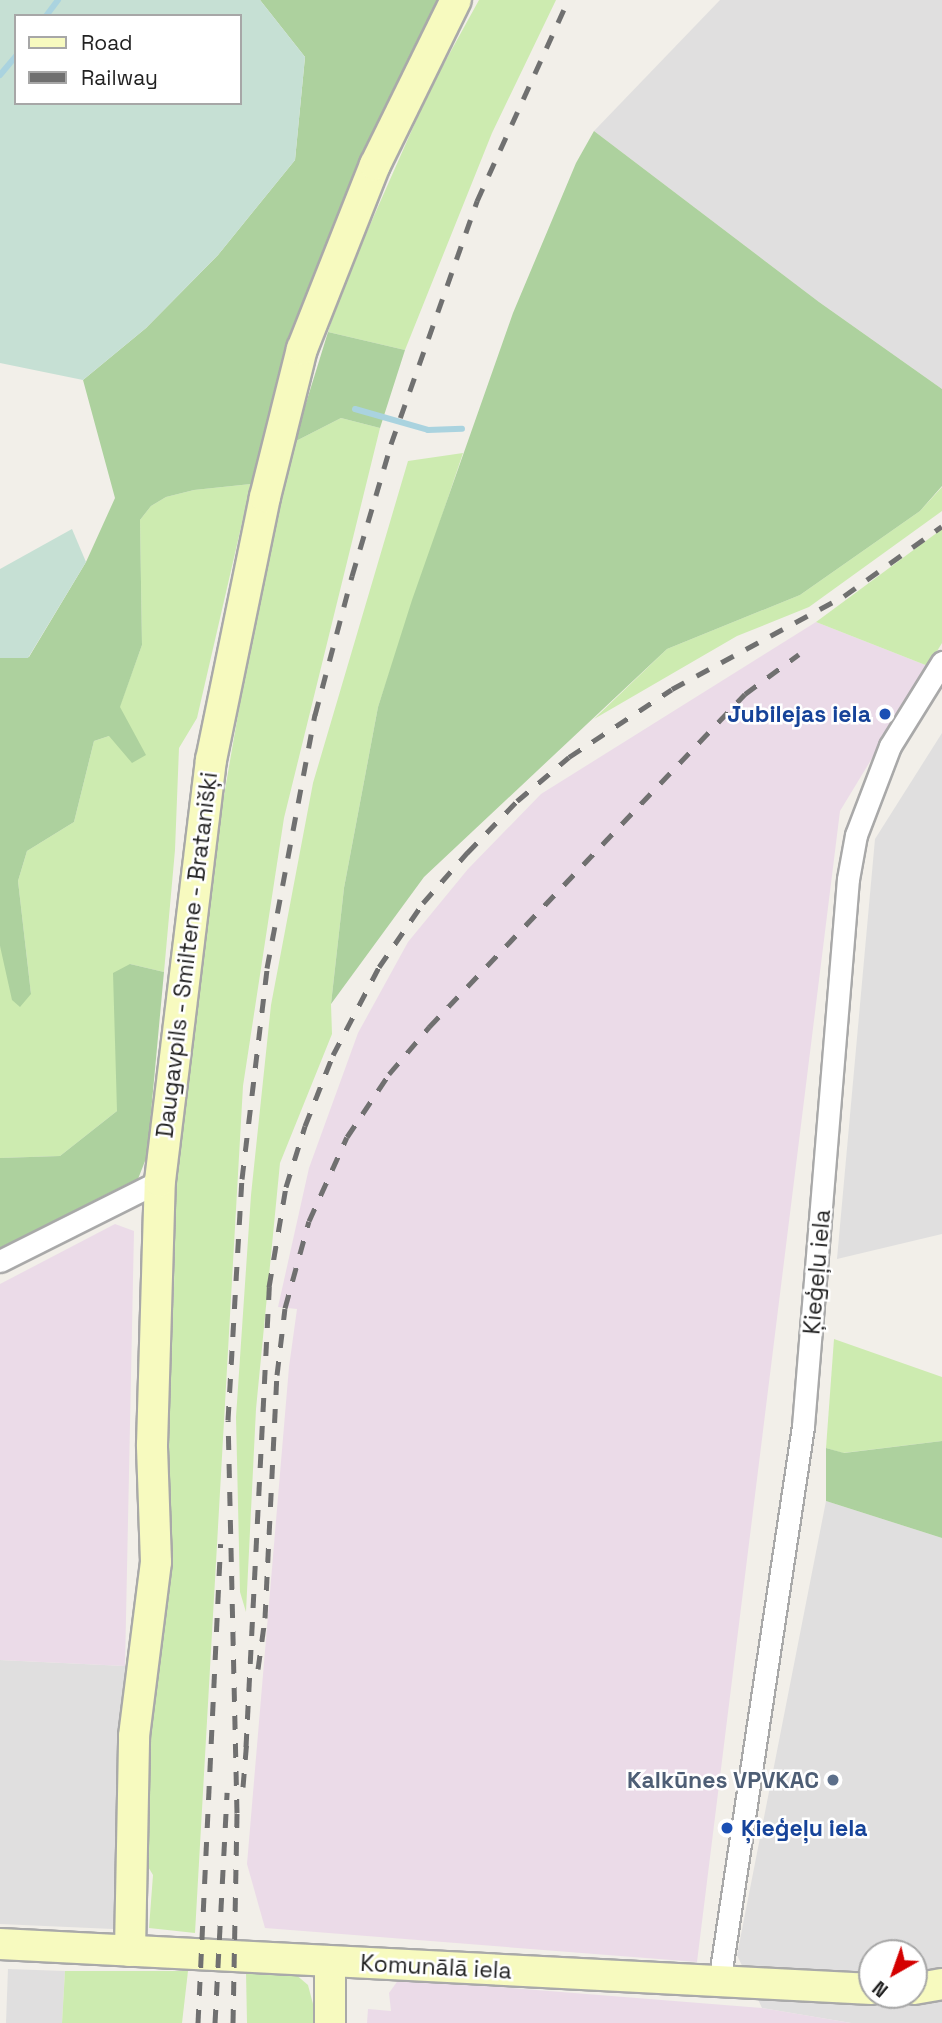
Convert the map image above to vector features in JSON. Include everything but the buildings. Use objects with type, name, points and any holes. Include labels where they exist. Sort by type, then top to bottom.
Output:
[{"type":"main road","name":"Daugavpils - Smiltene - Bratanišķi","points":[[130,1951],[134,1736],[156,1562],[152,1445],[160,1181],[211,760],[268,485],[302,349],[374,165],[456,0]]},
{"type":"main road","name":"Komunālā iela","points":[[0,1944],[858,1988]]},
{"type":"main road","points":[[330,1963],[330,2023]]},
{"type":"street","name":"Ķieģeļu iela","points":[[719,1983],[803,1426],[848,879],[856,835],[890,746],[942,663]]},
{"type":"street","points":[[0,1261],[160,1181]]},
{"type":"shaded area","points":[[720,0],[942,0],[942,389],[819,302],[594,131]]},
{"type":"shaded area","points":[[816,622],[928,666],[840,811],[697,1962],[265,1928],[247,1864],[289,1367],[297,1309],[278,1307],[309,1168],[358,1033],[408,942],[468,869],[541,794]]},
{"type":"shaded area","points":[[942,733],[942,1234],[837,1259],[875,839]]},
{"type":"shaded area","points":[[115,1224],[134,1231],[125,1666],[0,1660],[0,1284]]},
{"type":"shaded area","points":[[826,1501],[942,1538],[942,2023],[851,2023],[762,2008],[737,1955]]},
{"type":"shaded area","points":[[0,1660],[125,1666],[113,1929],[0,1924]]},
{"type":"shaded area","points":[[8,1969],[65,1971],[62,2023],[6,2023]]},
{"type":"shaded area","points":[[399,1979],[762,2008],[851,2023],[367,2023],[368,2009],[391,2011],[389,1993]]},
{"type":"green space","points":[[0,0],[260,0],[305,57],[295,160],[218,255],[146,328],[83,380],[0,363]]},
{"type":"green space","points":[[260,0],[443,0],[427,30],[251,484],[194,490],[166,497],[151,506],[140,520],[142,645],[120,707],[146,755],[132,763],[109,736],[94,741],[74,822],[27,851],[18,881],[31,994],[20,1007],[12,1000],[0,946],[0,658],[29,657],[86,562],[115,498],[83,380],[146,328],[218,255],[295,160],[305,57]]},
{"type":"green space","points":[[479,0],[556,0],[492,133],[405,350],[328,332],[343,286],[430,89]]},
{"type":"green space","points":[[594,131],[819,302],[942,389],[942,486],[920,511],[800,595],[667,649],[424,877],[331,1004],[344,888],[378,707],[412,600],[513,313],[576,163]]},
{"type":"green space","points":[[328,332],[405,350],[380,428],[341,418],[294,442]]},
{"type":"green space","points":[[341,418],[380,428],[284,818],[243,1086],[195,1933],[149,1928],[153,1875],[144,1860],[148,1707],[174,1290],[175,1191],[217,836],[273,512],[294,442]]},
{"type":"green space","points":[[463,453],[378,707],[344,888],[331,1004],[332,1034],[280,1163],[256,1409],[246,1612],[240,1592],[236,1417],[251,1195],[271,1005],[313,783],[408,461]]},
{"type":"green space","points":[[251,484],[197,718],[179,748],[175,850],[164,972],[130,964],[117,1045],[117,1111],[60,1156],[0,1158],[0,946],[31,994],[18,881],[27,851],[74,822],[94,741],[109,736],[142,645],[140,520],[151,506],[166,497],[194,490]]},
{"type":"green space","points":[[942,487],[942,511],[809,607],[737,636],[594,719],[667,649],[800,595],[920,511]]},
{"type":"green space","points":[[72,529],[86,562],[28,658],[0,658],[0,569]]},
{"type":"green space","points":[[942,529],[942,643],[928,666],[816,622]]},
{"type":"green space","points":[[130,964],[164,972],[147,1156],[138,1179],[0,1254],[0,1158],[60,1156],[117,1111],[113,973]]},
{"type":"green space","points":[[834,1339],[942,1377],[942,1441],[843,1453],[826,1448]]},
{"type":"green space","points":[[942,1441],[942,1538],[826,1501],[826,1448],[844,1453]]},
{"type":"green space","points":[[65,1971],[188,1971],[182,2023],[62,2023]]},
{"type":"green space","points":[[246,1971],[294,1973],[308,1985],[318,2023],[247,2023]]},
{"type":"waterway","points":[[48,14],[58,0]]},
{"type":"waterway","points":[[0,75],[14,58]]},
{"type":"waterway","points":[[355,409],[428,430],[462,429]]},
{"type":"railway","points":[[233,2023],[237,1813],[228,1420],[242,1179],[267,968],[315,715],[391,444],[477,201],[568,0]]},
{"type":"railway","points":[[246,1747],[269,1287],[286,1187],[305,1126],[333,1055],[379,967],[423,903],[467,853],[517,801],[569,757],[672,689],[844,596],[942,526]]},
{"type":"railway","points":[[258,1669],[265,1618],[277,1375],[285,1308],[309,1221],[347,1137],[389,1074],[429,1027],[745,694],[799,654]]},
{"type":"railway","points":[[198,2023],[221,1544]]},
{"type":"railway","points":[[243,1787],[247,1738]]},
{"type":"railway","points":[[215,2023],[227,1792]]},
{"type":"place","name":"Jubilejas iela","points":[[885,714]]},
{"type":"place","name":"Kalkūnes VPVKAC","points":[[833,1780]]},
{"type":"place","name":"Ķieģeļu iela","points":[[727,1828]]}]
